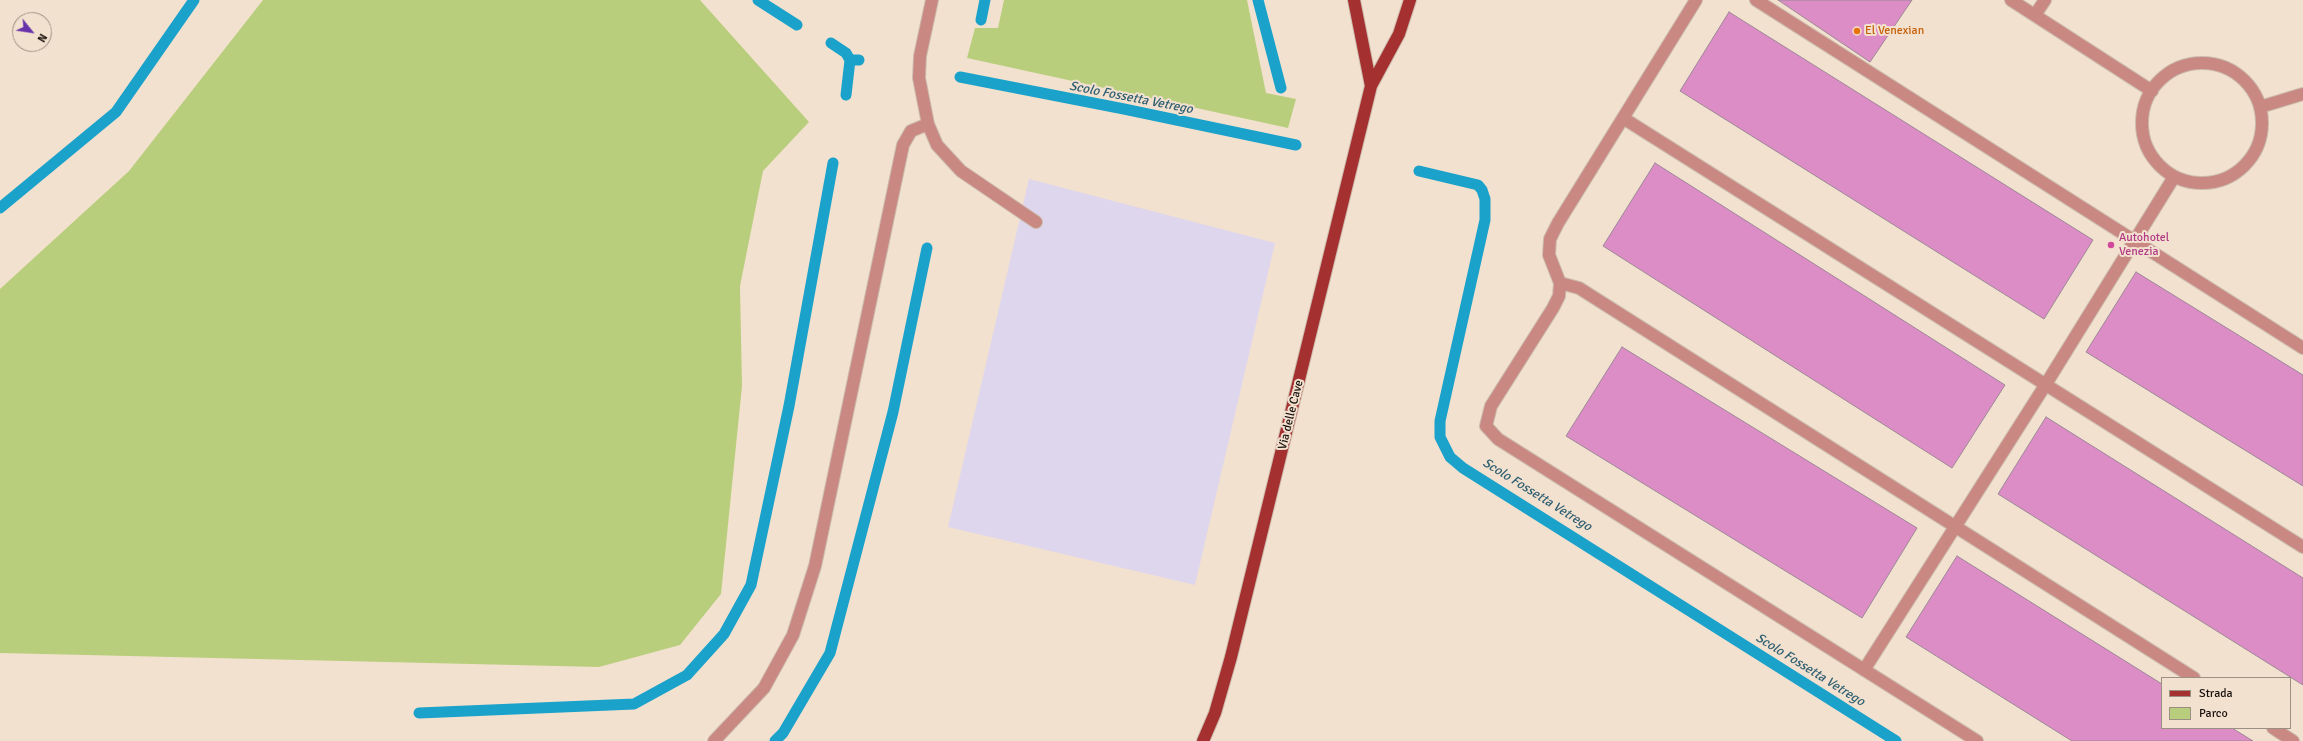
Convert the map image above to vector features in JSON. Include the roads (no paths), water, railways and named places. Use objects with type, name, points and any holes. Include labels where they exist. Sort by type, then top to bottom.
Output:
[{"type":"main road","name":"Via delle Cave","points":[[1354,0],[1371,86]]},
{"type":"main road","name":"Via delle Cave","points":[[1203,741],[1215,713],[1231,657],[1371,86],[1399,34],[1410,0]]},
{"type":"lane","points":[[932,0],[920,56],[919,78],[928,124],[937,145],[961,170],[1036,222]]},
{"type":"lane","points":[[1696,0],[1550,239],[1550,255],[1560,283],[1559,296],[1553,308],[1491,406],[1486,426],[1498,439],[1977,741]]},
{"type":"lane","points":[[1756,0],[2303,348]]},
{"type":"lane","points":[[2011,0],[2152,91]]},
{"type":"lane","points":[[2035,15],[2045,0]]},
{"type":"lane","points":[[2211,63],[2230,69],[2246,81],[2252,89],[2260,107],[2261,137],[2253,155],[2240,170],[2232,176],[2213,182],[2193,182],[2174,177],[2158,164],[2147,148],[2144,138],[2142,119],[2147,99],[2164,76],[2173,70],[2192,64],[2211,63]]},
{"type":"lane","points":[[2260,107],[2303,94]]},
{"type":"lane","points":[[1623,118],[2303,547]]},
{"type":"lane","points":[[714,741],[764,688],[793,635],[815,566],[903,146],[911,131],[928,124]]},
{"type":"lane","points":[[1864,670],[2046,384],[2174,177]]},
{"type":"lane","points":[[1560,283],[1579,288],[2192,677]]},
{"type":"lane","points":[[2275,729],[2293,741]]},
{"type":"waterway","name":"Scolo Fossetta Vetrego","points":[[0,208],[116,112],[194,0]]},
{"type":"waterway","name":"Scolo Fossetta Vetrego","points":[[758,0],[797,25]]},
{"type":"waterway","points":[[981,20],[985,0]]},
{"type":"waterway","points":[[1258,0],[1281,88]]},
{"type":"waterway","name":"Scolo Fossetta Vetrego","points":[[831,43],[846,53],[850,60],[859,60]]},
{"type":"waterway","points":[[846,95],[850,60]]},
{"type":"waterway","name":"Scolo Fossetta Vetrego","points":[[960,77],[1296,145]]},
{"type":"waterway","points":[[419,713],[634,704],[687,675],[724,634],[751,585],[789,406],[833,163]]},
{"type":"waterway","name":"Scolo Fossetta Vetrego","points":[[1419,171],[1478,185],[1482,190],[1485,199],[1485,220],[1440,421],[1440,437],[1450,457],[1463,468],[1896,741]]},
{"type":"waterway","points":[[775,741],[783,733],[830,653],[893,412],[927,248]]},
{"type":"place","name":"El Venexian","points":[[1857,31]]},
{"type":"place","name":"Autohotel Venezia","points":[[2111,245]]}]
